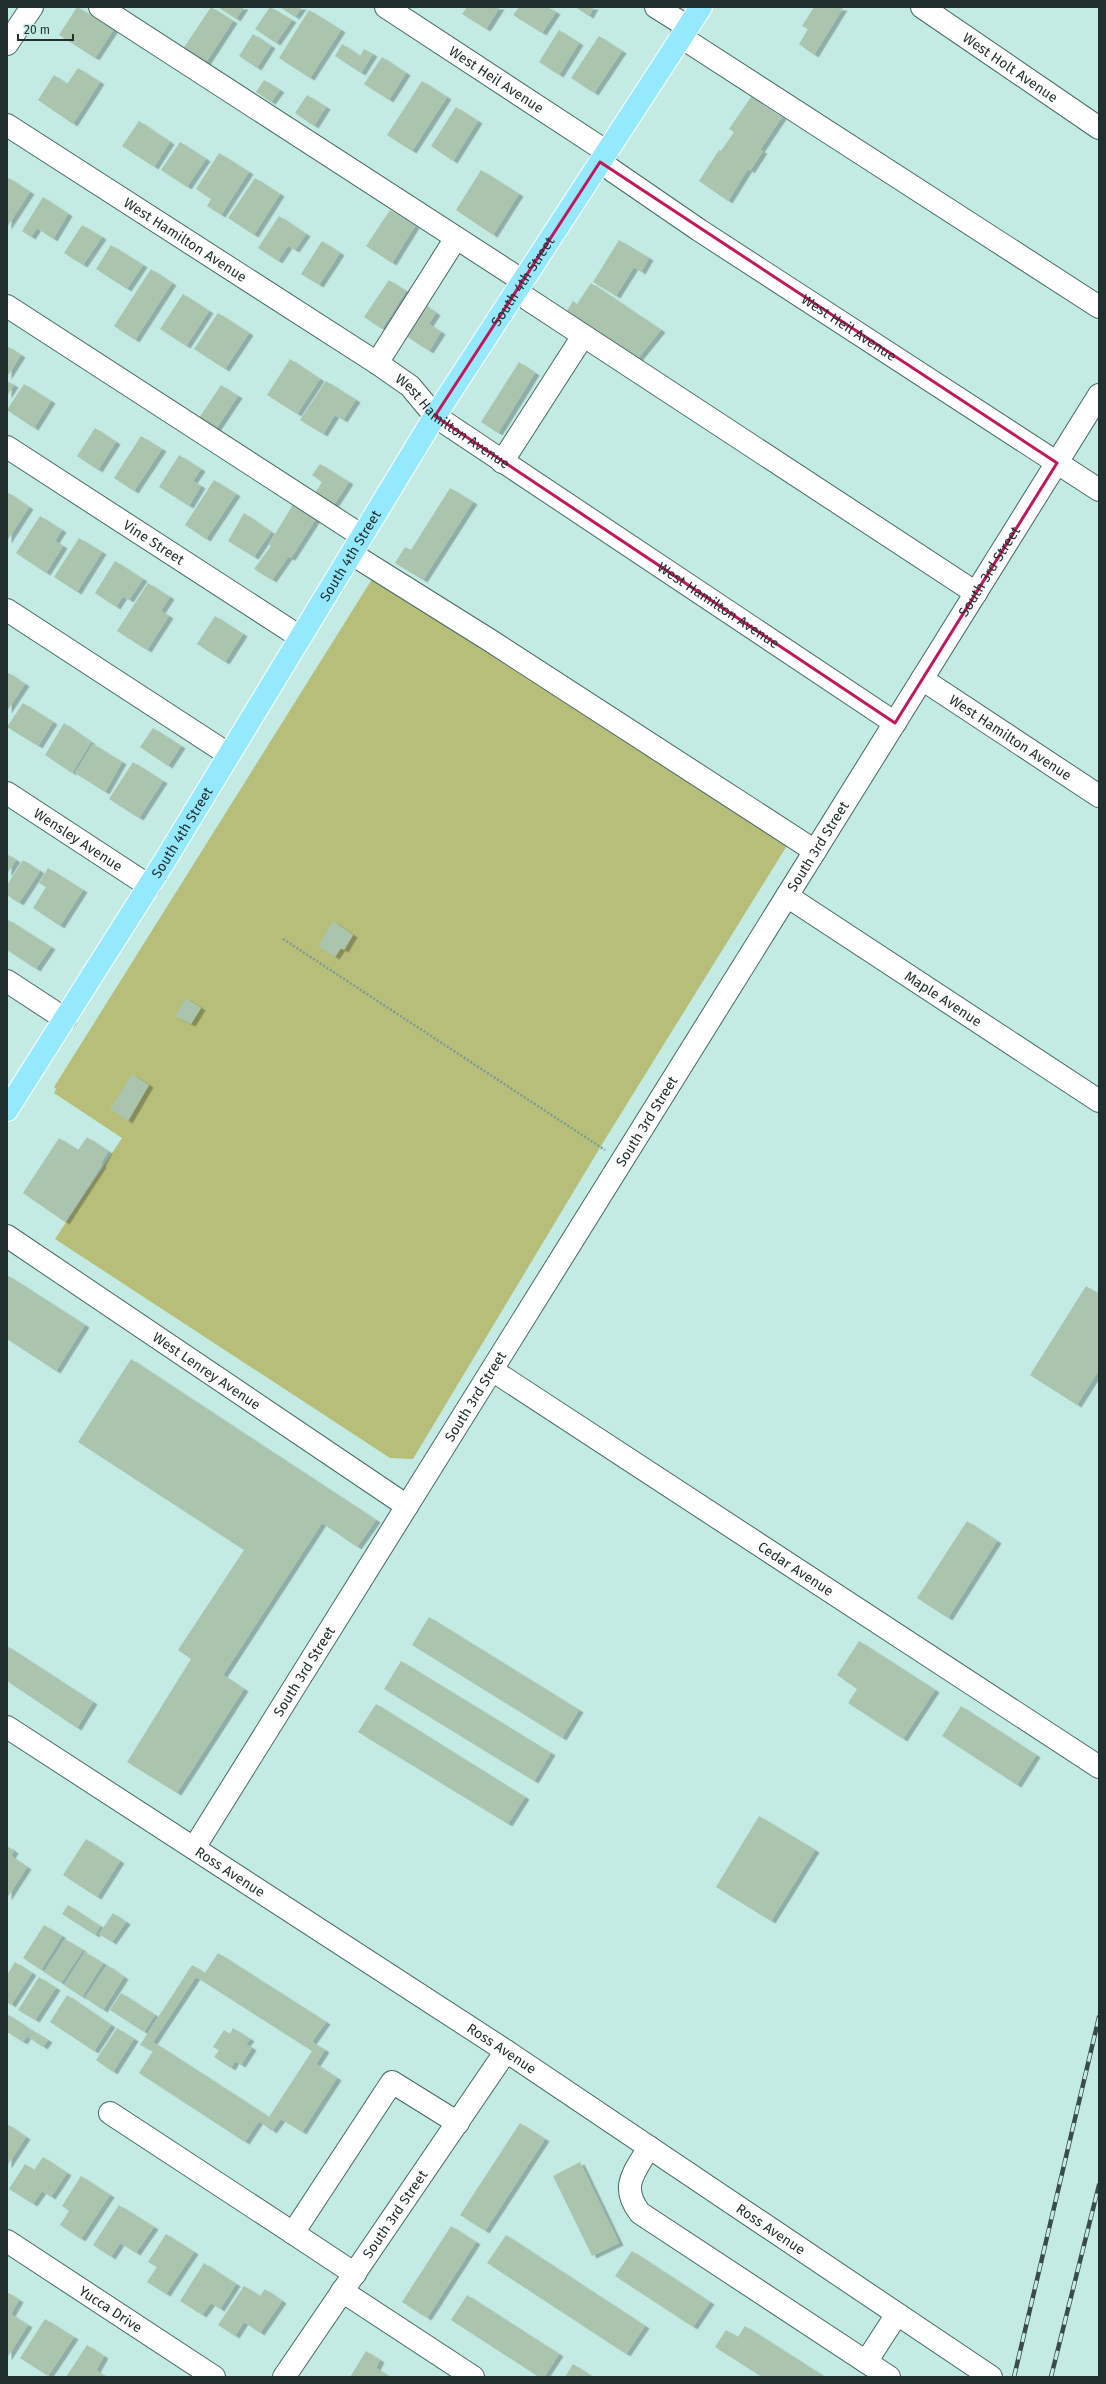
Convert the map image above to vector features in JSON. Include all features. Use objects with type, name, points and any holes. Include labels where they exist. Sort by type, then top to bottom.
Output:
[{"type":"main road","name":"South 4th Street","points":[[7,1110],[149,886],[435,416],[701,7]]},
{"type":"street","points":[[7,44],[32,7]]},
{"type":"street","points":[[100,7],[456,238],[583,336],[976,593]]},
{"type":"street","name":"West Heil Avenue","points":[[386,7],[603,157],[706,234],[1099,490]]},
{"type":"street","points":[[656,7],[685,32],[1099,307]]},
{"type":"street","name":"West Holt Avenue","points":[[922,7],[1099,128]]},
{"type":"street","name":"West Hamilton Avenue","points":[[7,125],[377,363],[410,386],[435,416],[895,723]]},
{"type":"street","points":[[377,363],[456,238]]},
{"type":"street","points":[[7,306],[357,545],[498,645],[815,851]]},
{"type":"street","points":[[502,462],[583,336]]},
{"type":"street","name":"South 3rd Street","points":[[194,1848],[1099,395]]},
{"type":"street","name":"Vine Street","points":[[7,447],[300,637]]},
{"type":"street","points":[[7,610],[228,754]]},
{"type":"street","name":"West Hamilton Avenue","points":[[922,679],[1099,796]]},
{"type":"street","name":"Wensley Avenue","points":[[7,793],[149,886]]},
{"type":"street","name":"Maple Avenue","points":[[787,896],[1099,1101]]},
{"type":"street","points":[[7,980],[65,1019]]},
{"type":"street","name":"West Lenrey Avenue","points":[[7,1236],[407,1506]]},
{"type":"street","name":"Cedar Avenue","points":[[492,1370],[1099,1767]]},
{"type":"street","name":"Ross Avenue","points":[[7,1727],[506,2051],[991,2377]]},
{"type":"street","name":"South 3rd Street","points":[[284,2377],[506,2051]]},
{"type":"street","points":[[293,2233],[392,2082],[458,2123]]},
{"type":"street","points":[[110,2113],[293,2233],[349,2283],[473,2377]]},
{"type":"street","points":[[649,2148],[629,2182],[629,2195],[640,2213],[889,2377]]},
{"type":"street","name":"Yucca Drive","points":[[7,2241],[214,2377]]},
{"type":"street","points":[[866,2362],[897,2314]]},
{"type":"path","points":[[283,939],[622,1161]]},
{"type":"highlighted area","points":[[600,162],[1057,463],[895,723],[435,416]]},
{"type":"green space","points":[[374,576],[788,844],[604,1141],[413,1459],[390,1458],[55,1239],[122,1138],[54,1093],[56,1089],[54,1087]]},
{"type":"building","points":[[77,7],[114,29],[95,58],[59,35]]},
{"type":"building","points":[[211,7],[233,21],[205,64],[183,49]]},
{"type":"building","points":[[218,7],[244,7],[236,19]]},
{"type":"building","points":[[270,7],[292,20],[276,43],[255,29]]},
{"type":"building","points":[[280,7],[302,7],[295,17]]},
{"type":"building","points":[[467,7],[500,7],[486,29],[462,14]]},
{"type":"building","points":[[519,7],[548,7],[556,12],[542,33],[513,15]]},
{"type":"building","points":[[575,7],[594,7],[589,16]]},
{"type":"building","points":[[814,7],[843,8],[814,55],[799,44],[808,29],[802,26]]},
{"type":"building","points":[[309,10],[341,30],[310,78],[279,58]]},
{"type":"building","points":[[559,30],[579,43],[559,75],[539,62]]},
{"type":"building","points":[[253,34],[271,46],[257,68],[239,56]]},
{"type":"building","points":[[599,36],[622,51],[594,93],[571,78]]},
{"type":"building","points":[[342,44],[360,56],[364,49],[373,54],[361,73],[335,56]]},
{"type":"building","points":[[382,57],[406,73],[389,100],[364,84]]},
{"type":"building","points":[[78,68],[100,82],[73,124],[38,100],[54,75],[67,84]]},
{"type":"building","points":[[264,80],[280,90],[271,102],[256,92]]},
{"type":"building","points":[[422,81],[447,97],[412,151],[387,135]]},
{"type":"building","points":[[307,95],[326,107],[314,126],[295,113]]},
{"type":"building","points":[[751,97],[782,117],[760,150],[763,151],[750,171],[748,169],[728,201],[699,181],[719,150],[721,151],[734,132],[729,129]]},
{"type":"building","points":[[456,107],[478,121],[453,161],[431,146]]},
{"type":"building","points":[[139,121],[170,142],[154,167],[122,146]]},
{"type":"building","points":[[180,142],[206,159],[187,187],[161,170]]},
{"type":"building","points":[[219,153],[249,172],[221,215],[207,206],[211,199],[196,189]]},
{"type":"building","points":[[481,170],[519,194],[493,235],[456,210]]},
{"type":"building","points":[[9,178],[30,192],[7,227],[7,180]]},
{"type":"building","points":[[255,178],[280,194],[254,235],[228,218]]},
{"type":"building","points":[[43,197],[68,214],[53,239],[37,228],[31,237],[22,231]]},
{"type":"building","points":[[390,210],[415,226],[392,263],[366,246]]},
{"type":"building","points":[[279,216],[306,234],[295,250],[288,246],[278,261],[258,248]]},
{"type":"building","points":[[82,225],[102,237],[83,265],[64,253]]},
{"type":"building","points":[[619,240],[649,258],[641,272],[634,267],[616,296],[593,282]]},
{"type":"building","points":[[322,241],[340,253],[319,285],[301,274]]},
{"type":"building","points":[[111,245],[143,265],[127,289],[96,269]]},
{"type":"building","points":[[151,269],[172,283],[135,340],[114,326]]},
{"type":"building","points":[[389,280],[406,291],[382,329],[364,317]]},
{"type":"building","points":[[591,283],[661,330],[636,361],[564,316],[573,301],[577,304]]},
{"type":"building","points":[[183,294],[209,311],[186,346],[160,329]]},
{"type":"building","points":[[422,303],[436,313],[429,324],[441,332],[429,351],[403,334]]},
{"type":"building","points":[[218,313],[249,333],[225,369],[194,349]]},
{"type":"building","points":[[7,346],[21,355],[7,377]]},
{"type":"building","points":[[290,359],[320,379],[297,414],[267,395]]},
{"type":"building","points":[[519,362],[535,373],[498,433],[481,422]]},
{"type":"building","points":[[7,381],[14,385],[7,396]]},
{"type":"building","points":[[326,381],[356,400],[343,420],[335,415],[323,434],[300,420]]},
{"type":"building","points":[[24,384],[51,401],[34,428],[7,410]]},
{"type":"building","points":[[221,385],[238,396],[216,429],[199,418]]},
{"type":"building","points":[[95,428],[116,442],[98,470],[77,456]]},
{"type":"building","points":[[141,436],[162,449],[134,491],[114,478]]},
{"type":"building","points":[[179,455],[201,469],[193,481],[201,486],[189,506],[159,487]]},
{"type":"building","points":[[320,464],[349,482],[334,505],[315,493],[322,482],[312,475]]},
{"type":"building","points":[[214,480],[236,494],[206,539],[185,525]]},
{"type":"building","points":[[450,488],[473,502],[423,580],[395,563],[405,547],[411,550]]},
{"type":"building","points":[[7,492],[29,507],[7,541]]},
{"type":"building","points":[[294,503],[316,519],[291,558],[288,557],[272,580],[254,569],[271,546],[269,544]]},
{"type":"building","points":[[244,513],[271,532],[254,557],[228,541]]},
{"type":"building","points":[[40,516],[62,530],[55,541],[63,546],[46,573],[16,553]]},
{"type":"building","points":[[79,538],[102,552],[77,592],[54,577]]},
{"type":"building","points":[[115,561],[143,579],[129,600],[123,596],[116,607],[95,593]]},
{"type":"building","points":[[148,583],[170,597],[161,611],[169,616],[147,650],[117,631]]},
{"type":"building","points":[[215,616],[243,634],[225,662],[197,644]]},
{"type":"building","points":[[7,672],[25,684],[7,711]]},
{"type":"building","points":[[23,703],[53,722],[38,746],[7,727]]},
{"type":"building","points":[[64,723],[91,742],[72,773],[45,755]]},
{"type":"building","points":[[153,728],[181,746],[168,766],[140,747]]},
{"type":"building","points":[[93,744],[122,762],[105,792],[75,773]]},
{"type":"building","points":[[133,762],[163,781],[139,818],[109,799]]},
{"type":"building","points":[[7,854],[16,860],[7,874]]},
{"type":"building","points":[[23,860],[40,871],[19,903],[7,895],[7,885]]},
{"type":"building","points":[[48,868],[83,890],[60,926],[33,908],[46,887],[39,883]]},
{"type":"building","points":[[7,919],[51,947],[36,969],[7,950]]},
{"type":"building","points":[[333,921],[353,935],[344,950],[341,948],[335,957],[318,946]]},
{"type":"building","points":[[186,998],[201,1008],[191,1024],[175,1016]]},
{"type":"building","points":[[132,1074],[149,1085],[128,1121],[110,1109]]},
{"type":"building","points":[[87,1137],[108,1151],[101,1164],[102,1165],[65,1222],[23,1193],[59,1138],[78,1150]]},
{"type":"building","points":[[7,1275],[85,1325],[56,1371],[7,1339]]},
{"type":"building","points":[[1086,1286],[1099,1294],[1099,1370],[1077,1405],[1030,1375]]},
{"type":"building","points":[[131,1359],[376,1520],[357,1547],[322,1523],[223,1675],[244,1689],[177,1793],[127,1762],[191,1659],[178,1650],[244,1550],[78,1442]]},
{"type":"building","points":[[967,1521],[997,1541],[948,1618],[917,1598]]},
{"type":"building","points":[[429,1617],[579,1710],[562,1738],[412,1645]]},
{"type":"building","points":[[859,1641],[935,1690],[903,1739],[848,1703],[857,1689],[837,1675]]},
{"type":"building","points":[[7,1646],[93,1702],[77,1728],[7,1681]]},
{"type":"building","points":[[401,1661],[551,1753],[534,1781],[384,1689]]},
{"type":"building","points":[[376,1704],[525,1797],[508,1824],[358,1732]]},
{"type":"building","points":[[961,1706],[1036,1755],[1017,1785],[942,1736]]},
{"type":"building","points":[[759,1816],[815,1850],[771,1921],[716,1887]]},
{"type":"building","points":[[86,1839],[120,1861],[97,1897],[63,1875]]},
{"type":"building","points":[[7,1846],[14,1851],[11,1856],[27,1867],[7,1898]]},
{"type":"building","points":[[68,1905],[100,1926],[95,1935],[62,1914]]},
{"type":"building","points":[[113,1913],[126,1922],[112,1942],[99,1934]]},
{"type":"building","points":[[44,1925],[62,1936],[41,1970],[23,1958]]},
{"type":"building","points":[[65,1939],[83,1950],[61,1983],[44,1972]]},
{"type":"building","points":[[85,1952],[103,1963],[82,1997],[64,1985]]},
{"type":"building","points":[[218,1953],[326,2022],[312,2042],[325,2050],[316,2064],[337,2078],[302,2132],[281,2119],[272,2131],[259,2121],[245,2142],[139,2073],[153,2051],[140,2045],[192,1965],[205,1973]],"holes":[[[196,1977],[312,2051],[269,2117],[153,2042]]]},
{"type":"building","points":[[15,1962],[32,1973],[11,2005],[7,2002],[7,1975]]},
{"type":"building","points":[[107,1965],[124,1977],[103,2010],[85,1998]]},
{"type":"building","points":[[39,1977],[56,1988],[35,2020],[18,2010]]},
{"type":"building","points":[[121,1993],[155,2015],[144,2032],[110,2010]]},
{"type":"building","points":[[67,1995],[111,2025],[94,2051],[50,2022]]},
{"type":"building","points":[[7,2014],[31,2030],[23,2042],[7,2032]]},
{"type":"building","points":[[117,2028],[134,2039],[113,2072],[96,2060]]},
{"type":"building","points":[[233,2028],[250,2039],[246,2044],[252,2048],[241,2065],[235,2061],[231,2068],[214,2057],[219,2050],[213,2047],[224,2030],[230,2034]]},
{"type":"building","points":[[32,2030],[48,2040],[43,2047],[28,2037]]},
{"type":"building","points":[[520,2123],[545,2139],[485,2231],[460,2215]]},
{"type":"building","points":[[7,2124],[26,2137],[7,2166]]},
{"type":"building","points":[[43,2157],[67,2173],[51,2197],[42,2191],[33,2204],[9,2189],[25,2164],[34,2170]]},
{"type":"building","points":[[580,2162],[619,2243],[592,2256],[553,2176]]},
{"type":"building","points":[[81,2176],[110,2195],[81,2239],[60,2225],[69,2211],[62,2206]]},
{"type":"building","points":[[119,2205],[154,2227],[136,2253],[120,2243],[111,2257],[93,2245]]},
{"type":"building","points":[[451,2226],[476,2242],[427,2318],[402,2302]]},
{"type":"building","points":[[166,2234],[194,2252],[166,2294],[147,2282],[157,2267],[148,2262]]},
{"type":"building","points":[[506,2235],[645,2326],[626,2354],[487,2263]]},
{"type":"building","points":[[632,2251],[710,2302],[693,2327],[615,2276]]},
{"type":"building","points":[[204,2263],[236,2284],[220,2309],[211,2303],[202,2315],[180,2301]]},
{"type":"building","points":[[244,2286],[260,2296],[265,2289],[282,2301],[260,2333],[244,2322],[235,2336],[218,2325]]},
{"type":"building","points":[[7,2292],[19,2300],[11,2314],[28,2325],[7,2358]]},
{"type":"building","points":[[467,2295],[559,2354],[544,2377],[539,2377],[451,2320]]},
{"type":"building","points":[[45,2319],[74,2337],[48,2376],[20,2358]]},
{"type":"building","points":[[745,2326],[825,2377],[762,2377],[715,2347],[726,2330],[738,2337]]},
{"type":"building","points":[[87,2345],[104,2356],[96,2370],[106,2377],[66,2377]]},
{"type":"building","points":[[366,2351],[380,2360],[376,2368],[390,2377],[350,2377]]},
{"type":"building","points":[[573,2364],[593,2377],[565,2377]]},
{"type":"railway","points":[[1014,2377],[1099,2017]]},
{"type":"railway","points":[[1051,2377],[1099,2185]]}]
